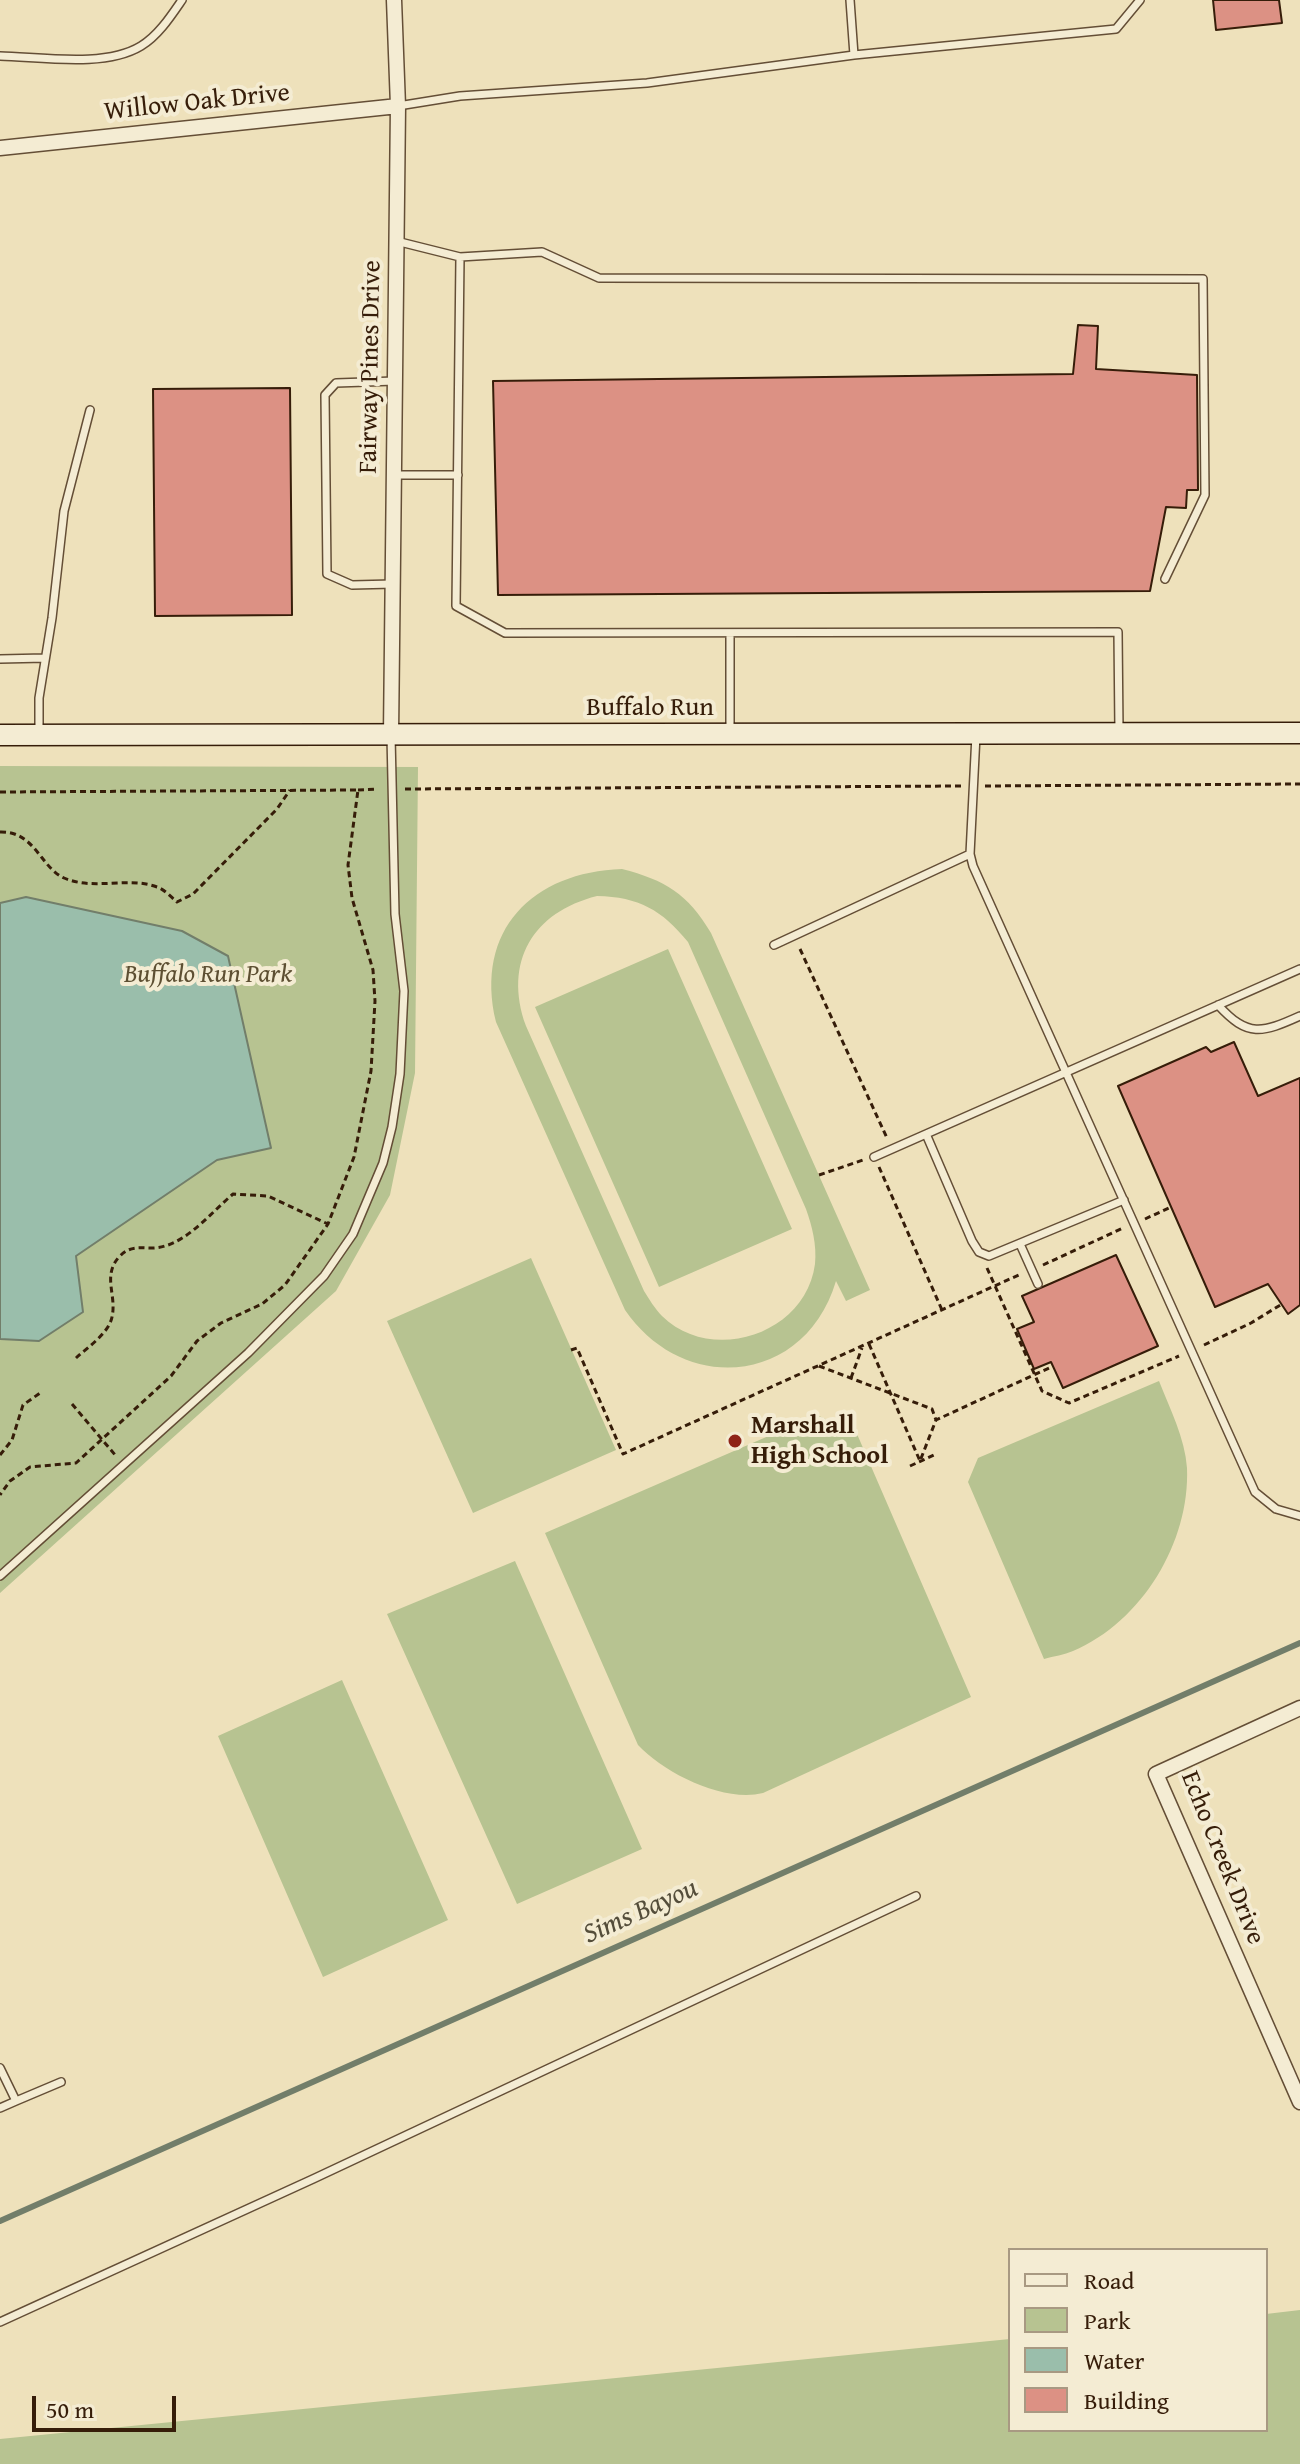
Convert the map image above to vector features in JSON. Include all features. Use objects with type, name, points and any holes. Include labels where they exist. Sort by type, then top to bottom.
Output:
[{"type":"street","name":"Fairway Pines Drive","points":[[391,734],[398,106],[394,0]]},
{"type":"street","name":"Willow Oak Drive","points":[[0,148],[398,106]]},
{"type":"street","name":"Buffalo Run","points":[[0,735],[1300,733]]},
{"type":"street","name":"Echo Creek Drive","points":[[1300,1708],[1156,1774],[1300,2102]]},
{"type":"lane","points":[[0,56],[110,58],[143,45],[182,0]]},
{"type":"lane","points":[[850,0],[854,55]]},
{"type":"lane","points":[[398,106],[460,96],[647,83],[854,55],[1116,29],[1140,0]]},
{"type":"lane","points":[[396,241],[460,257],[542,252],[599,278],[1203,279],[1205,495],[1165,579]]},
{"type":"lane","points":[[460,257],[456,606],[505,633],[1118,632],[1119,733]]},
{"type":"lane","points":[[393,584],[352,585],[327,574],[325,395],[336,383],[395,381]]},
{"type":"lane","points":[[39,735],[39,698],[64,511],[90,410]]},
{"type":"lane","points":[[394,475],[458,475]]},
{"type":"lane","points":[[730,633],[730,734]]},
{"type":"lane","points":[[0,659],[45,658]]},
{"type":"lane","points":[[976,733],[970,854],[973,866],[1255,1492],[1276,1509],[1300,1516]]},
{"type":"lane","points":[[0,1576],[248,1353],[324,1276],[353,1234],[383,1163],[400,1074],[404,991],[395,914],[391,734]]},
{"type":"lane","points":[[774,945],[970,854]]},
{"type":"lane","points":[[874,1157],[1300,969]]},
{"type":"lane","points":[[1218,1005],[1234,1023],[1259,1031],[1300,1016]]},
{"type":"lane","points":[[926,1134],[972,1241],[979,1252],[989,1256],[1124,1200]]},
{"type":"lane","points":[[1020,1244],[1038,1284]]},
{"type":"lane","points":[[0,2322],[916,1896]]},
{"type":"lane","points":[[0,2068],[16,2101]]},
{"type":"lane","points":[[0,2108],[61,2082]]},
{"type":"path","points":[[0,792],[1300,784]]},
{"type":"path","points":[[0,832],[12,831],[33,846],[62,877],[102,885],[132,883],[159,887],[177,902],[193,894],[277,809],[290,790]]},
{"type":"path","points":[[0,1495],[10,1481],[30,1467],[76,1463],[171,1376],[197,1341],[221,1323],[262,1304],[285,1285],[328,1224],[354,1157],[371,1071],[375,1001],[373,970],[352,898],[348,865],[358,790]]},
{"type":"path","points":[[794,936],[892,1149]]},
{"type":"path","points":[[819,1175],[874,1157],[942,1310]]},
{"type":"path","points":[[76,1358],[102,1333],[112,1318],[112,1267],[133,1247],[163,1247],[181,1239],[233,1194],[268,1196],[328,1224]]},
{"type":"path","points":[[571,1350],[577,1348],[623,1454],[1171,1207]]},
{"type":"path","points":[[989,1256],[986,1266],[1042,1391],[1069,1403],[1192,1351],[1251,1323],[1282,1304]]},
{"type":"path","points":[[868,1343],[920,1461]]},
{"type":"path","points":[[851,1378],[863,1346]]},
{"type":"path","points":[[818,1366],[932,1409],[936,1420],[920,1461]]},
{"type":"path","points":[[936,1420],[1049,1368]]},
{"type":"path","points":[[0,1455],[12,1440],[23,1405],[40,1393]]},
{"type":"path","points":[[72,1404],[124,1464]]},
{"type":"path","points":[[910,1466],[934,1455]]},
{"type":"green space","name":"Buffalo Run Park","points":[[0,766],[418,767],[415,1073],[390,1195],[336,1291],[0,1593]]},
{"type":"green space","points":[[622,869],[651,878],[684,899],[711,933],[870,1290],[846,1301],[836,1281],[820,1316],[798,1342],[771,1359],[741,1367],[710,1366],[678,1356],[650,1338],[625,1310],[496,1022],[491,989],[494,960],[503,934],[517,912],[537,894],[562,881]],"holes":[[[597,896],[648,907],[669,921],[688,942],[808,1215],[814,1236],[815,1257],[808,1288],[794,1309],[776,1324],[754,1335],[730,1340],[706,1338],[683,1331],[655,1307],[644,1291],[526,1026],[518,981],[521,961],[529,943],[540,927],[556,914]]]},
{"type":"green space","points":[[668,949],[792,1229],[659,1287],[535,1007]]},
{"type":"green space","points":[[531,1258],[616,1450],[473,1513],[387,1321]]},
{"type":"green space","points":[[1159,1381],[1180,1435],[1187,1468],[1186,1496],[1170,1551],[1140,1600],[1120,1621],[1098,1638],[1073,1651],[1044,1659],[968,1482],[978,1458]]},
{"type":"green space","points":[[817,1415],[857,1434],[971,1697],[763,1793],[747,1795],[713,1790],[663,1766],[638,1745],[545,1533]]},
{"type":"green space","points":[[515,1561],[642,1849],[517,1904],[387,1614]]},
{"type":"green space","points":[[342,1680],[448,1920],[323,1977],[218,1736]]},
{"type":"green space","points":[[1300,2310],[1300,2464],[0,2464],[0,2439],[1008,2339],[1008,2432],[1268,2432],[1268,2314]]},
{"type":"water","points":[[26,897],[182,931],[228,956],[271,1148],[217,1160],[76,1256],[83,1312],[39,1341],[0,1339],[0,903]]},
{"type":"building","points":[[1213,0],[1279,0],[1282,23],[1216,30]]},
{"type":"building","points":[[1078,325],[1098,326],[1096,369],[1197,375],[1198,490],[1187,490],[1186,508],[1166,507],[1150,591],[498,595],[493,381],[1073,374]]},
{"type":"building","points":[[290,388],[292,615],[155,616],[153,389]]},
{"type":"building","points":[[1234,1042],[1258,1096],[1300,1078],[1300,1305],[1288,1314],[1268,1284],[1215,1307],[1118,1086],[1206,1047],[1211,1052]]},
{"type":"building","points":[[1116,1255],[1158,1346],[1063,1388],[1051,1362],[1034,1369],[1017,1329],[1034,1322],[1022,1296]]},
{"type":"waterway","name":"Sims Bayou","points":[[0,2221],[1300,1643]]},
{"type":"place","name":"Marshall High School","points":[[735,1441]]}]
